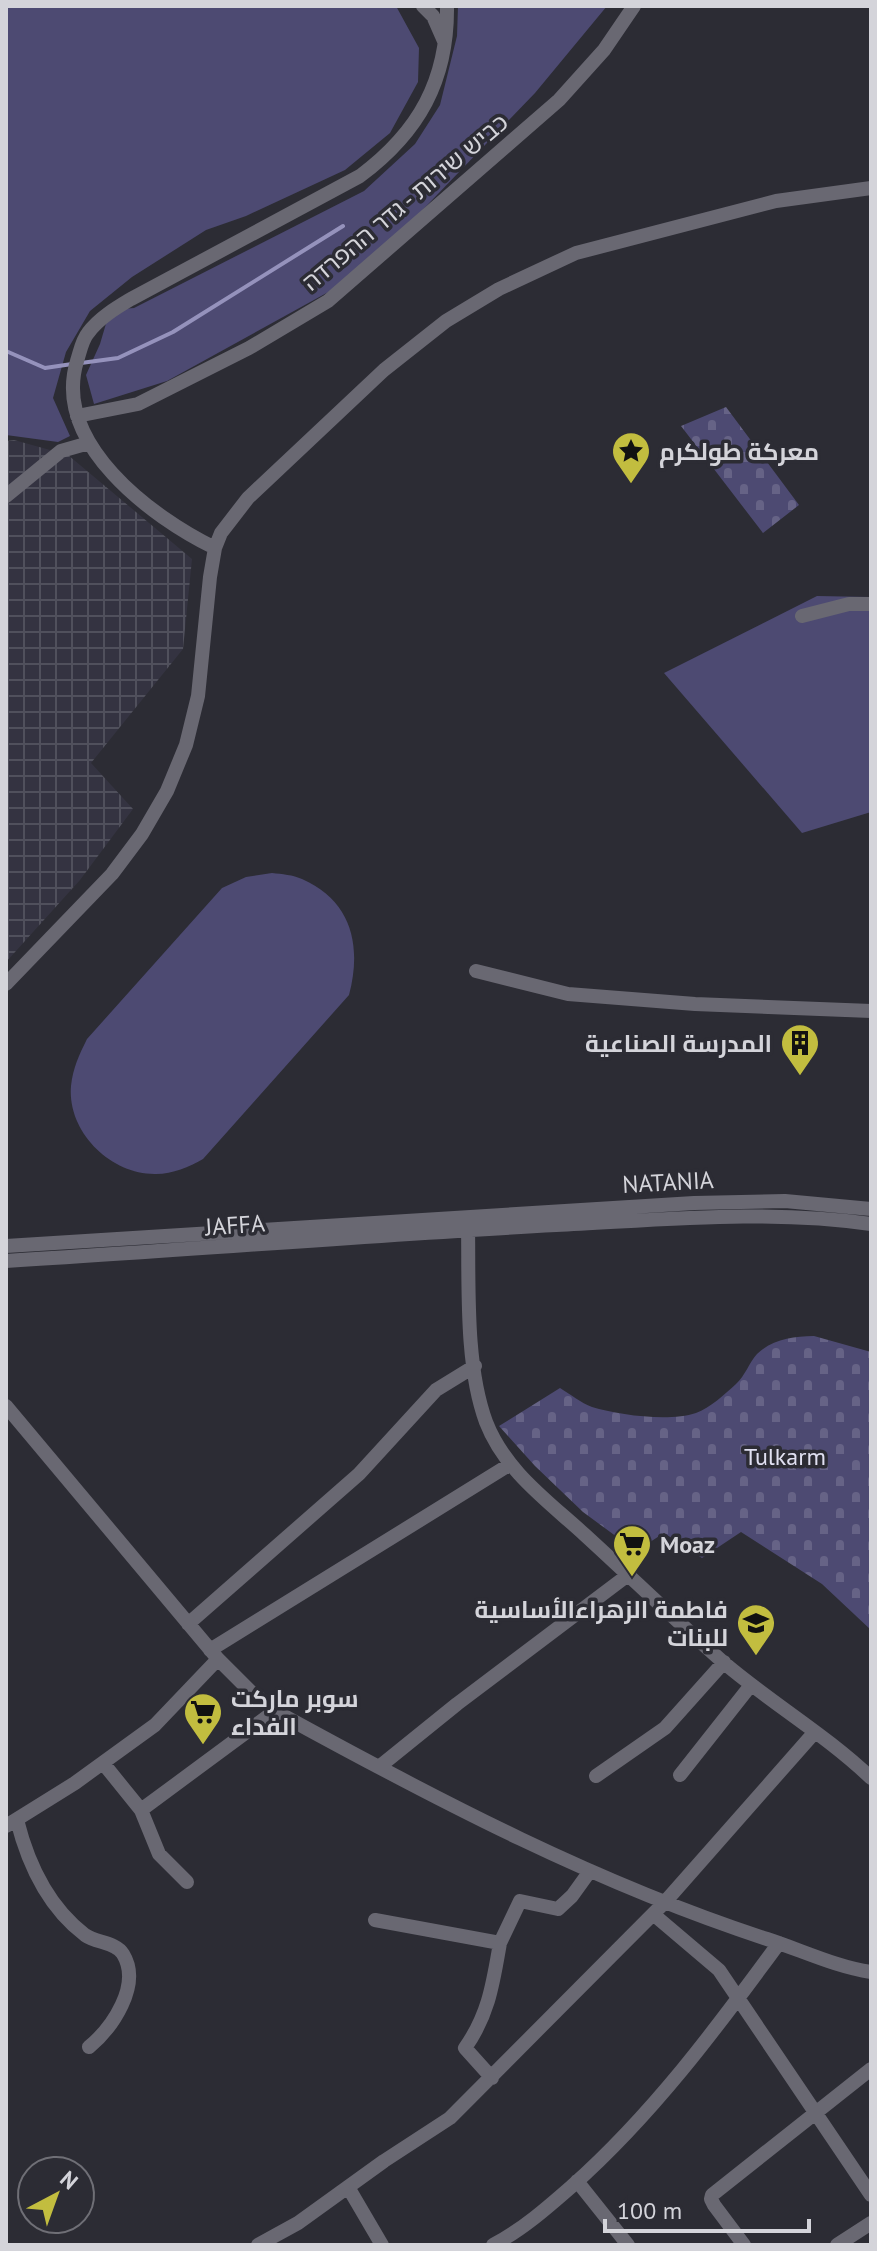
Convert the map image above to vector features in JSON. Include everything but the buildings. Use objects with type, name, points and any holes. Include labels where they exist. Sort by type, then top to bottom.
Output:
[{"type":"street","points":[[423,6],[433,16],[446,45]]},
{"type":"street","points":[[215,548],[159,514],[118,479],[89,443],[77,416],[73,397],[73,375],[87,334],[106,315],[131,299],[360,176],[384,158],[404,138],[423,109],[441,69],[446,45],[447,6]]},
{"type":"street","name":"כביש שירות - גדר ההפרדה","points":[[77,416],[138,404],[249,348],[328,301],[559,100],[604,50],[634,6]]},
{"type":"street","points":[[6,984],[112,874],[142,834],[167,791],[186,745],[198,696],[215,548],[221,533],[233,515],[276,472],[416,343],[446,321],[512,283],[576,253],[776,201],[871,188]]},
{"type":"street","points":[[6,496],[61,451],[89,443]]},
{"type":"street","points":[[802,616],[849,604],[871,604]]},
{"type":"street","points":[[476,971],[568,994],[695,1004],[871,1011]]},
{"type":"street","name":"NATANIA","points":[[468,1223],[743,1200],[830,1203],[871,1209]]},
{"type":"street","name":"NATANIA","points":[[468,1223],[780,1216],[871,1224]]},
{"type":"street","points":[[468,1223],[469,1319],[475,1366],[485,1420],[509,1465],[724,1662],[841,1751],[871,1778]]},
{"type":"street","name":"JAFFA","points":[[6,1246],[468,1223]]},
{"type":"street","name":"JAFFA","points":[[6,1261],[468,1223]]},
{"type":"street","points":[[188,1624],[359,1474],[436,1390],[475,1366]]},
{"type":"street","points":[[6,1406],[214,1654],[253,1694],[275,1711],[493,1827],[590,1871],[718,1923],[871,1972]]},
{"type":"street","points":[[89,2047],[109,2027],[120,2009],[128,1979],[125,1957],[118,1949],[87,1936],[52,1900],[30,1866],[11,1823],[155,1725],[214,1654],[509,1465]]},
{"type":"street","points":[[379,1767],[628,1575]]},
{"type":"street","points":[[596,1776],[665,1728],[724,1662]]},
{"type":"street","points":[[680,1775],[751,1685]]},
{"type":"street","points":[[141,1810],[275,1711]]},
{"type":"street","points":[[258,2245],[298,2223],[450,2118],[665,1902],[814,1733]]},
{"type":"street","points":[[103,1763],[141,1810],[159,1854],[187,1882]]},
{"type":"street","points":[[492,2078],[465,2048],[490,2000],[500,1943],[520,1901],[558,1909],[590,1871]]},
{"type":"street","points":[[653,1914],[711,1963],[871,2195]]},
{"type":"street","points":[[375,1920],[500,1943]]},
{"type":"street","points":[[493,2245],[511,2236],[577,2181],[678,2078],[779,1943]]},
{"type":"street","points":[[744,2245],[714,2205],[712,2195],[871,2069]]},
{"type":"street","points":[[577,2181],[628,2245]]},
{"type":"street","points":[[348,2187],[382,2245]]},
{"type":"street","points":[[837,2245],[871,2223]]},
{"type":"shaded area","points":[[14,440],[68,455],[192,559],[183,649],[91,763],[133,809],[80,880],[6,962],[6,441]]},
{"type":"green space","points":[[6,6],[396,6],[419,48],[418,82],[390,133],[345,170],[246,216],[206,230],[132,277],[90,311],[66,352],[53,398],[70,436],[58,442],[6,435]]},
{"type":"green space","points":[[458,6],[607,6],[535,93],[361,274],[167,381],[94,404],[86,375],[110,310],[134,308],[364,191],[415,144],[440,105],[457,36]]},
{"type":"green space","points":[[726,407],[799,505],[763,533],[681,426]]},
{"type":"green space","points":[[817,596],[871,597],[871,812],[802,833],[664,673]]},
{"type":"green space","points":[[272,873],[299,878],[319,888],[342,912],[353,943],[353,977],[349,995],[203,1159],[181,1170],[156,1174],[123,1167],[108,1159],[84,1134],[72,1103],[73,1073],[87,1039],[222,888],[246,877]]},
{"type":"green space","name":"Tulkarm","points":[[814,1336],[871,1352],[871,1630],[822,1584],[741,1532],[702,1558],[664,1533],[636,1551],[583,1512],[499,1426],[560,1388],[588,1405],[615,1413],[672,1417],[696,1413],[736,1384],[763,1349],[784,1339]]},
{"type":"waterway","points":[[81,363],[118,358],[173,332],[343,226]]},
{"type":"waterway","points":[[6,351],[45,368],[72,364]]},
{"type":"place","name":"معركة طولكرم","points":[[631,485]]},
{"type":"place","name":"المدرسة الصناعية","points":[[800,1077]]},
{"type":"place","name":"Moaz","points":[[632,1578]]},
{"type":"place","name":"فاطمة الزهراءالأساسية للبنات","points":[[756,1657]]},
{"type":"place","name":"سوبر ماركت الفداء","points":[[203,1746]]}]
